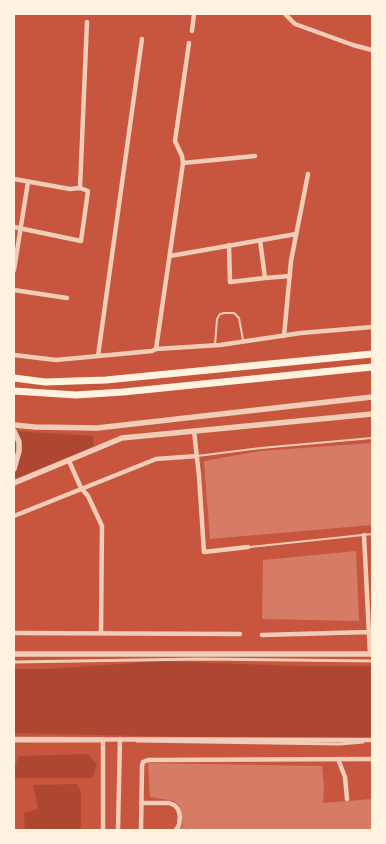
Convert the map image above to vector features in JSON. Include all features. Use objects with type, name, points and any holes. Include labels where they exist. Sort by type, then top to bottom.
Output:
[{"type":"highway","points":[[14,378],[45,382],[106,380],[372,354]]},
{"type":"highway","points":[[14,391],[76,395],[114,393],[372,367]]},
{"type":"street","points":[[192,32],[194,14]]},
{"type":"street","points":[[285,14],[295,24],[352,45],[372,50]]},
{"type":"street","points":[[80,188],[86,22]]},
{"type":"street","points":[[98,356],[142,39]]},
{"type":"street","points":[[156,349],[183,163],[175,141],[189,43]]},
{"type":"street","points":[[183,163],[256,156]]},
{"type":"street","points":[[284,336],[296,234],[308,174]]},
{"type":"street","points":[[14,179],[70,189],[80,188],[88,191],[81,241],[14,227]]},
{"type":"street","points":[[14,270],[28,182]]},
{"type":"street","points":[[170,256],[296,234]]},
{"type":"street","points":[[260,240],[265,278]]},
{"type":"street","points":[[229,245],[230,282],[290,276]]},
{"type":"street","points":[[14,290],[67,298]]},
{"type":"street","points":[[14,355],[56,360],[152,351],[156,349],[215,345],[372,327]]},
{"type":"street","points":[[14,425],[97,428],[372,397]]},
{"type":"street","points":[[14,483],[122,438],[372,414]]},
{"type":"street","points":[[14,431],[19,442],[19,451],[14,469]]},
{"type":"street","points":[[194,431],[204,552],[248,547]]},
{"type":"street","points":[[14,516],[156,459],[197,456]]},
{"type":"street","points":[[68,461],[102,526],[101,632]]},
{"type":"street","points":[[14,654],[371,654],[364,535]]},
{"type":"street","points":[[262,635],[369,632]]},
{"type":"street","points":[[14,633],[240,634]]},
{"type":"street","points":[[14,662],[202,659],[372,661]]},
{"type":"street","points":[[103,739],[103,830]]},
{"type":"street","points":[[118,830],[120,739]]},
{"type":"street","points":[[14,740],[372,740]]},
{"type":"street","points":[[14,740],[340,744],[372,740]]},
{"type":"street","points":[[338,759],[345,777],[347,799]]},
{"type":"street","points":[[141,830],[142,766],[143,762],[148,760],[372,759]]},
{"type":"street","points":[[141,803],[174,804],[180,816],[180,825],[176,830]]},
{"type":"lane","points":[[215,345],[217,319],[220,314],[224,313],[234,313],[239,318],[243,341]]},
{"type":"lane","points":[[197,456],[372,438]]},
{"type":"lane","points":[[248,547],[372,534]]},
{"type":"shaded area","points":[[14,431],[93,436],[94,447],[14,479]]},
{"type":"shaded area","points":[[161,661],[295,666],[372,666],[372,739],[358,741],[14,733],[14,669],[50,669]]},
{"type":"shaded area","points":[[88,754],[97,765],[92,778],[14,778],[14,768],[19,756]]},
{"type":"shaded area","points":[[77,784],[81,792],[81,830],[25,830],[24,813],[38,809],[33,785]]},
{"type":"building","points":[[372,443],[372,525],[210,539],[204,461],[260,451]]},
{"type":"building","points":[[356,551],[359,621],[262,619],[263,560]]},
{"type":"building","points":[[148,763],[322,766],[323,803],[372,799],[372,830],[179,830],[183,826],[180,807],[174,801],[150,797]]}]
